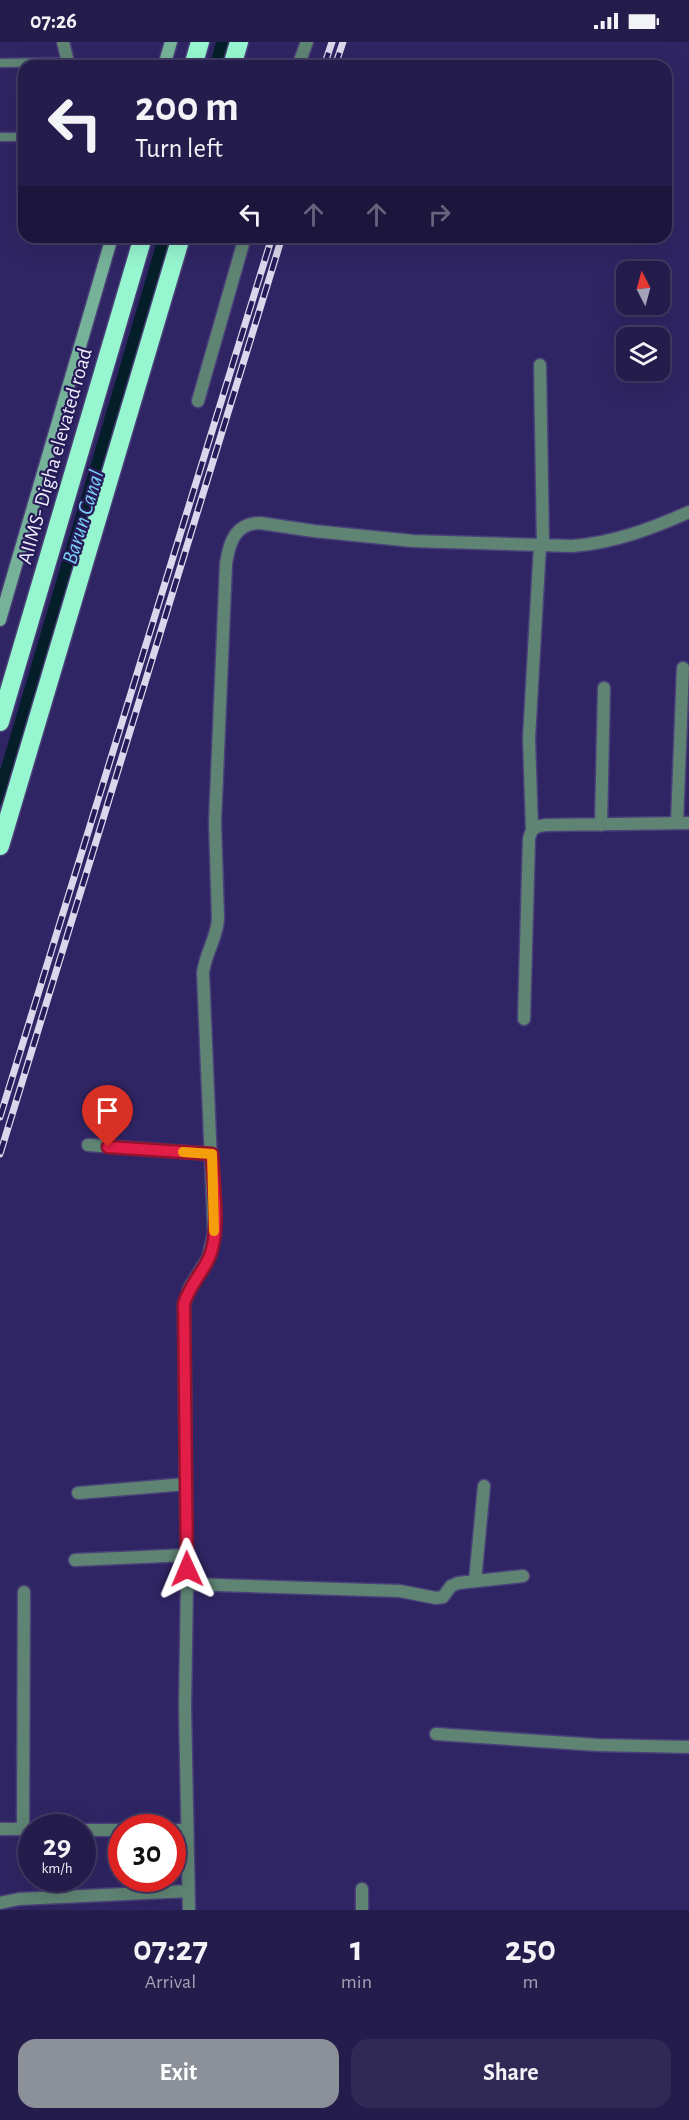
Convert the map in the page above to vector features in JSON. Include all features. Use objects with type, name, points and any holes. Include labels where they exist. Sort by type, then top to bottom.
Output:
[{"type":"highway","points":[[195,60],[200,42]]},
{"type":"highway","points":[[234,60],[239,42]]},
{"type":"highway","name":"AIIMS- Digha elevated road","points":[[0,722],[141,243]]},
{"type":"highway","points":[[0,846],[179,243]]},
{"type":"main road","points":[[166,60],[171,42]]},
{"type":"main road","points":[[0,620],[110,243]]},
{"type":"street","points":[[63,42],[67,60]]},
{"type":"street","points":[[300,60],[307,42]]},
{"type":"street","points":[[198,401],[243,243]]},
{"type":"street","points":[[524,1019],[532,830],[529,738],[542,545],[540,365]]},
{"type":"street","points":[[189,1910],[185,1707],[188,1584],[184,1304],[190,1287],[212,1247],[215,1214],[203,973],[218,919],[215,873],[215,795],[226,564],[231,541],[234,534],[251,523],[260,523],[413,541],[592,545],[615,540],[689,512]]},
{"type":"street","points":[[532,830],[541,826],[683,823],[683,668]]},
{"type":"street","points":[[601,825],[604,688]]},
{"type":"street","points":[[87,1145],[212,1154]]},
{"type":"street","points":[[78,1492],[186,1484]]},
{"type":"street","points":[[475,1581],[484,1486]]},
{"type":"street","points":[[75,1560],[187,1555]]},
{"type":"street","points":[[188,1584],[400,1591],[436,1598],[443,1597],[454,1584],[523,1576]]},
{"type":"street","points":[[24,1592],[27,1814]]},
{"type":"street","points":[[436,1734],[598,1745],[689,1747]]},
{"type":"street","points":[[0,1829],[18,1829]]},
{"type":"street","points":[[362,1890],[362,1910]]},
{"type":"street","points":[[0,1903],[19,1899],[189,1891]]},
{"type":"lane","points":[[0,63],[18,63]]},
{"type":"lane","points":[[0,137],[18,137]]},
{"type":"waterway","name":"Barun Canal","points":[[219,60],[224,42]]},
{"type":"waterway","name":"Barun Canal","points":[[0,797],[164,243]]},
{"type":"railway","points":[[326,60],[332,42]]},
{"type":"railway","points":[[337,60],[343,42]]},
{"type":"railway","points":[[0,1117],[270,243]]},
{"type":"railway","points":[[0,1154],[280,243]]},
{"type":"slow traffic","points":[[183,1152],[212,1154],[214,1231]]},
{"type":"route","points":[[108,1147],[212,1154],[215,1214],[212,1247],[190,1287],[184,1304],[187,1569]]}]
